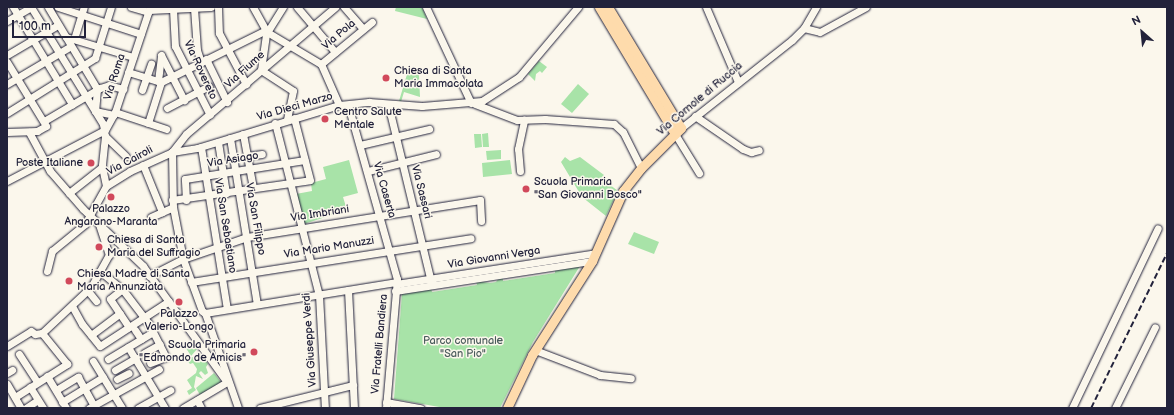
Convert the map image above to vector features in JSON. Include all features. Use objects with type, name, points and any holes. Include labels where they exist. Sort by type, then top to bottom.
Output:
[{"type":"main road","points":[[599,7],[678,131]]},
{"type":"main road","points":[[608,7],[678,131]]},
{"type":"main road","name":"Via Cornole di Ruccia","points":[[507,408],[535,350],[594,257],[623,191],[641,168],[678,131]]},
{"type":"street","points":[[13,7],[72,104]]},
{"type":"street","points":[[7,21],[31,7],[95,111],[105,133],[126,156]]},
{"type":"street","points":[[48,7],[58,25],[70,41],[97,89],[95,111]]},
{"type":"street","points":[[58,7],[141,34]]},
{"type":"street","points":[[7,84],[58,53],[70,41],[84,7]]},
{"type":"street","points":[[7,113],[95,58],[111,7]]},
{"type":"street","points":[[131,7],[149,10],[211,7]]},
{"type":"street","points":[[218,7],[219,33],[246,84]]},
{"type":"street","points":[[253,7],[267,31],[321,64],[340,105]]},
{"type":"street","points":[[151,217],[162,212],[172,203],[209,195],[310,180],[305,160],[290,119],[293,91],[261,70],[267,31],[283,7]]},
{"type":"street","points":[[297,7],[335,52]]},
{"type":"street","name":"Via Fiume","points":[[172,152],[186,134],[227,102],[261,70],[335,7]]},
{"type":"street","points":[[344,7],[363,29]]},
{"type":"street","points":[[426,7],[471,103],[524,120],[544,119],[614,124],[623,132],[641,168]]},
{"type":"street","name":"Via Dieci Marzo","points":[[172,152],[201,147],[276,123],[340,105],[388,104],[422,106],[482,101],[514,82],[578,7]]},
{"type":"street","points":[[706,7],[738,82]]},
{"type":"street","name":"Via Cornole di Ruccia","points":[[678,131],[804,28],[816,7]]},
{"type":"street","points":[[804,28],[820,32],[866,7]]},
{"type":"street","points":[[194,8],[197,50],[227,102]]},
{"type":"street","name":"Via Rovereto","points":[[173,9],[175,46],[210,115]]},
{"type":"street","name":"Via Roma","points":[[105,133],[123,89],[149,10]]},
{"type":"street","name":"Via Pola","points":[[321,64],[372,22]]},
{"type":"street","points":[[7,55],[58,25]]},
{"type":"street","points":[[128,72],[159,82],[228,48],[267,31]]},
{"type":"street","points":[[70,41],[99,46],[133,56]]},
{"type":"street","points":[[148,123],[159,82],[161,55],[184,100]]},
{"type":"street","points":[[7,62],[44,121],[45,129],[29,132],[7,132]]},
{"type":"street","points":[[142,90],[151,64]]},
{"type":"street","points":[[44,121],[97,89],[109,85],[123,89]]},
{"type":"street","points":[[167,108],[209,86]]},
{"type":"street","name":"Via Sassari","points":[[388,104],[431,282]]},
{"type":"street","name":"Via Caserta","points":[[348,105],[380,215],[396,286]]},
{"type":"street","points":[[95,111],[114,114],[166,129]]},
{"type":"street","points":[[695,116],[743,150],[752,152],[759,150]]},
{"type":"street","points":[[520,171],[518,149],[524,120]]},
{"type":"street","name":"Via Giuseppe Verdi","points":[[276,123],[312,262],[319,295],[325,408]]},
{"type":"street","points":[[360,145],[429,129]]},
{"type":"street","points":[[678,131],[699,173]]},
{"type":"street","points":[[29,132],[45,161],[70,193],[149,276],[169,301],[209,360],[227,382]]},
{"type":"street","points":[[7,181],[45,161],[105,133]]},
{"type":"street","points":[[105,133],[102,167],[106,186]]},
{"type":"street","points":[[243,134],[253,188]]},
{"type":"street","name":"Via San Filippo","points":[[230,138],[258,304]]},
{"type":"street","points":[[218,142],[226,193]]},
{"type":"street","name":"Via San Sebastiano","points":[[201,147],[227,309]]},
{"type":"street","points":[[172,152],[172,203],[183,259],[191,282],[205,313],[236,407]]},
{"type":"street","name":"Via Cairoli","points":[[47,271],[52,252],[93,217],[106,186],[144,165],[172,152]]},
{"type":"street","points":[[247,156],[262,154]]},
{"type":"street","points":[[368,171],[436,154]]},
{"type":"street","name":"Via Asiago","points":[[186,200],[185,179],[305,160]]},
{"type":"street","points":[[144,165],[162,212]]},
{"type":"street","points":[[70,193],[102,167]]},
{"type":"street","name":"Via Imbriani","points":[[149,276],[183,259],[247,237],[480,200],[481,221]]},
{"type":"street","points":[[41,333],[88,291],[109,255],[93,217]]},
{"type":"street","points":[[1072,408],[1158,228]]},
{"type":"street","name":"Via Mario Manuzzi","points":[[191,282],[471,238]]},
{"type":"street","name":"Via Giovanni Verga","points":[[205,313],[348,290],[431,282],[594,257]]},
{"type":"street","points":[[100,271],[121,290],[144,318],[160,344],[166,357],[150,363]]},
{"type":"street","name":"Via Fratelli Bandiera","points":[[386,405],[396,286]]},
{"type":"street","points":[[121,290],[110,299],[141,339]]},
{"type":"street","points":[[348,290],[354,408]]},
{"type":"street","points":[[88,291],[96,301]]},
{"type":"street","points":[[72,306],[90,335],[100,346],[132,327],[169,301]]},
{"type":"street","points":[[90,335],[120,313]]},
{"type":"street","points":[[1115,408],[1155,326]]},
{"type":"street","points":[[7,346],[31,331],[41,333],[67,364],[30,387],[11,395]]},
{"type":"street","points":[[108,360],[153,332]]},
{"type":"street","points":[[144,353],[160,344]]},
{"type":"street","points":[[128,347],[136,358],[164,408]]},
{"type":"street","points":[[535,350],[600,375],[630,378]]},
{"type":"street","points":[[19,354],[37,382]]},
{"type":"street","points":[[209,360],[216,361],[219,355]]},
{"type":"street","points":[[115,370],[136,358]]},
{"type":"street","points":[[93,361],[122,408]]},
{"type":"street","points":[[117,379],[129,374],[125,365]]},
{"type":"street","points":[[56,390],[78,377],[85,388],[93,407],[112,394],[159,369]]},
{"type":"street","points":[[47,376],[64,405],[85,388],[103,377]]},
{"type":"street","points":[[183,408],[227,382]]},
{"type":"street","points":[[7,384],[11,395],[21,408]]},
{"type":"street","points":[[260,408],[353,385]]},
{"type":"street","points":[[30,387],[43,408]]},
{"type":"street","points":[[138,408],[170,390]]},
{"type":"street","points":[[26,408],[38,400]]},
{"type":"street","points":[[197,400],[201,408]]},
{"type":"street","points":[[386,405],[420,408]]},
{"type":"green space","points":[[396,7],[422,7],[427,19],[395,11]]},
{"type":"green space","points":[[539,61],[547,67],[542,73],[540,71],[536,74],[535,81],[528,74]]},
{"type":"green space","points":[[408,71],[419,75],[420,97],[404,92],[401,102],[399,101]]},
{"type":"green space","points":[[578,84],[589,94],[572,113],[561,104]]},
{"type":"green space","points":[[488,133],[489,147],[483,147],[482,134]]},
{"type":"green space","points":[[474,134],[481,134],[482,147],[475,148]]},
{"type":"green space","points":[[501,150],[501,159],[487,160],[486,151]]},
{"type":"green space","points":[[565,157],[570,161],[580,157],[604,175],[601,178],[618,191],[606,216],[582,197],[561,162]]},
{"type":"green space","points":[[349,160],[358,193],[343,197],[347,210],[304,224],[296,194],[312,191],[311,183],[326,179],[323,167]]},
{"type":"green space","points":[[510,160],[512,174],[483,177],[482,163]]},
{"type":"green space","points":[[634,232],[659,242],[654,254],[628,244]]},
{"type":"green space","name":"Parco comunale \"San Pio\"","points":[[580,266],[533,342],[500,408],[445,408],[394,399],[402,293],[431,288],[432,292],[477,285],[476,281],[490,283],[496,282],[499,278],[503,277],[503,281],[555,273],[555,269]]},
{"type":"green space","points":[[189,342],[190,345],[195,343],[198,348],[191,356],[184,345]]},
{"type":"green space","points":[[193,357],[198,360],[197,357],[204,357],[208,364],[206,367],[208,373],[205,375],[201,371],[199,373],[203,379],[196,376],[194,387],[196,390],[189,395],[187,391],[192,388],[187,380],[196,373],[197,369],[193,363],[190,364],[186,359]]},
{"type":"green space","points":[[214,373],[221,382],[200,395],[196,388]]},
{"type":"railway","points":[[1091,408],[1167,253]]},
{"type":"place","name":"Chiesa di Santa Maria Immacolata","points":[[386,78]]},
{"type":"place","name":"Centro Salute Mentale","points":[[325,119]]},
{"type":"place","name":"Poste Italiane","points":[[91,163]]},
{"type":"place","name":"Scuola Primaria \"San Giovanni Bosco\"","points":[[526,189]]},
{"type":"place","name":"Palazzo Angarano-Maranta","points":[[111,197]]},
{"type":"place","name":"Chiesa di Santa Maria del Suffragio","points":[[99,247]]},
{"type":"place","name":"Chiesa Madre di Santa Maria Annunziata","points":[[69,281]]},
{"type":"place","name":"Palazzo Valerio-Longo","points":[[179,302]]},
{"type":"place","name":"Scuola Primaria \"Edmondo de Amicis\"","points":[[254,352]]}]
